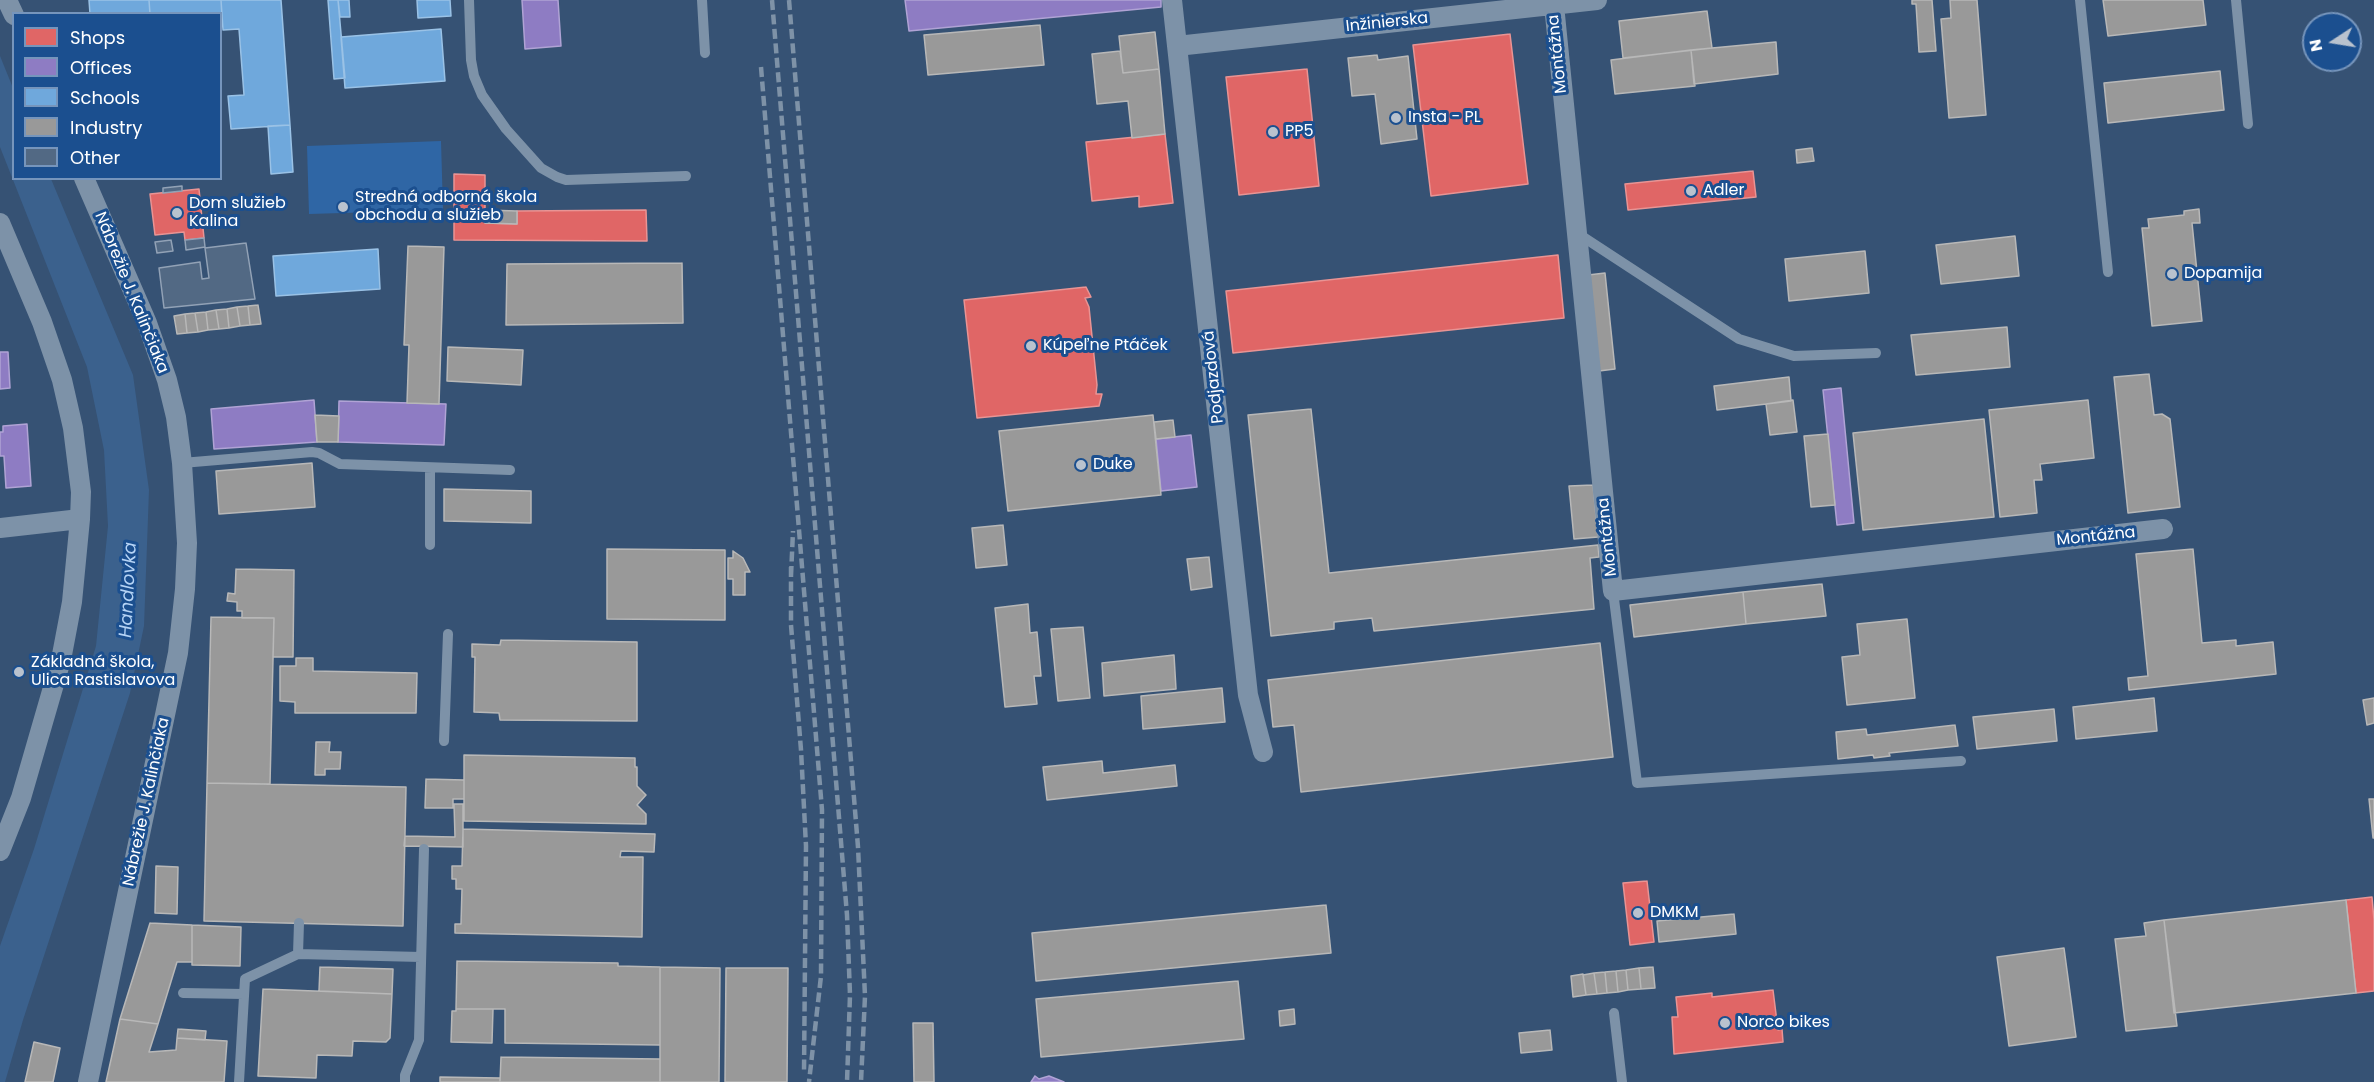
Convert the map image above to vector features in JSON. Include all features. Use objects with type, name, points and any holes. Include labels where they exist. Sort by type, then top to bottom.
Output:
[{"type":"street","name":"Podjazdová","points":[[1172,0],[1248,695],[1263,752]]},
{"type":"street","name":"Inžinierska","points":[[1177,46],[1597,0]]},
{"type":"street","name":"Montážna","points":[[1554,5],[1613,591],[2163,529]]},
{"type":"street","name":"Nábrežie J. Kalinčiaka","points":[[85,180],[147,323],[167,380],[176,417],[182,463],[187,543],[178,653],[88,1082]]},
{"type":"street","points":[[0,223],[42,322],[62,380],[73,428],[81,492],[72,602],[62,660],[21,798],[0,851]]},
{"type":"street","points":[[0,528],[80,519]]},
{"type":"lane","points":[[469,0],[471,60],[474,76],[482,95],[506,129],[541,168],[566,180],[686,176]]},
{"type":"lane","points":[[702,0],[705,53]]},
{"type":"lane","points":[[2080,0],[2108,272]]},
{"type":"lane","points":[[2236,0],[2248,124]]},
{"type":"lane","points":[[1576,233],[1738,339],[1794,357],[1876,353]]},
{"type":"lane","points":[[182,463],[312,452],[319,453],[340,465],[510,470]]},
{"type":"lane","points":[[430,468],[430,545]]},
{"type":"lane","points":[[1613,591],[1637,783],[1961,761]]},
{"type":"lane","points":[[444,741],[448,634]]},
{"type":"lane","points":[[405,1082],[405,1075],[419,1040],[423,849]]},
{"type":"lane","points":[[298,954],[299,923]]},
{"type":"lane","points":[[239,1082],[245,980],[298,954],[421,957]]},
{"type":"lane","points":[[183,993],[244,994]]},
{"type":"lane","points":[[1614,1013],[1622,1082]]},
{"type":"shaded area","points":[[441,141],[443,210],[309,214],[307,146]]},
{"type":"water","points":[[0,56],[12,86],[12,177],[0,147]]},
{"type":"water","name":"Handlovka","points":[[13,180],[51,180],[133,375],[149,490],[144,626],[130,693],[23,1020],[5,1082],[0,1082],[0,946],[34,849],[96,646],[108,526],[104,450],[87,367]]},
{"type":"building: Shops","points":[[1510,34],[1528,184],[1431,196],[1413,45]]},
{"type":"building: Shops","name":"PP5","points":[[1307,69],[1319,186],[1239,195],[1226,77]]},
{"type":"building: Shops","points":[[1165,134],[1173,203],[1139,207],[1139,196],[1092,201],[1086,142]]},
{"type":"building: Shops","name":"Adler","points":[[1753,171],[1756,197],[1628,210],[1625,184]]},
{"type":"building: Shops","points":[[454,174],[485,175],[485,223],[517,224],[517,211],[646,210],[647,241],[454,240]]},
{"type":"building: Shops","name":"Dom služieb Kalina","points":[[199,189],[204,238],[185,240],[184,232],[155,235],[150,194]]},
{"type":"building: Shops","points":[[1558,255],[1564,318],[1233,353],[1226,291]]},
{"type":"building: Shops","name":"Kúpeľne Ptáček","points":[[1086,287],[1091,297],[1085,298],[1089,307],[1096,394],[1102,394],[1099,406],[977,418],[964,300]]},
{"type":"building: Shops","name":"DMKM","points":[[1647,881],[1654,942],[1630,945],[1623,883]]},
{"type":"building: Shops","points":[[2372,897],[2374,991],[2356,993],[2346,900]]},
{"type":"building: Shops","name":"Norco bikes","points":[[1773,990],[1778,1030],[1782,1029],[1783,1042],[1674,1054],[1672,1017],[1678,1017],[1676,997],[1712,993],[1712,997]]},
{"type":"building: Offices","points":[[522,0],[558,0],[561,46],[525,49]]},
{"type":"building: Offices","points":[[905,0],[1161,0],[1161,7],[909,31]]},
{"type":"building: Offices","points":[[0,352],[8,352],[10,388],[0,389]]},
{"type":"building: Offices","points":[[1841,388],[1854,523],[1837,525],[1823,390]]},
{"type":"building: Offices","points":[[314,400],[317,442],[214,449],[211,409]]},
{"type":"building: Offices","points":[[339,401],[446,404],[444,445],[338,442]]},
{"type":"building: Offices","points":[[27,424],[31,486],[6,488],[4,456],[0,456],[0,432],[3,432],[3,426]]},
{"type":"building: Offices","points":[[1191,435],[1197,487],[1161,491],[1156,439]]},
{"type":"building: Offices","points":[[1035,1076],[1039,1079],[1049,1076],[1064,1082],[1031,1082]]},
{"type":"building: Schools","points":[[89,0],[149,0],[150,12],[90,12]]},
{"type":"building: Schools","points":[[149,0],[221,0],[222,12],[150,12]]},
{"type":"building: Schools","points":[[221,0],[281,0],[290,125],[231,129],[228,96],[244,95],[239,29],[223,30]]},
{"type":"building: Schools","points":[[328,0],[338,0],[345,78],[334,79]]},
{"type":"building: Schools","points":[[338,0],[349,0],[350,17],[340,17]]},
{"type":"building: Schools","points":[[417,0],[450,0],[451,16],[418,18]]},
{"type":"building: Schools","points":[[441,29],[445,81],[345,88],[341,37]]},
{"type":"building: Schools","points":[[290,125],[293,172],[271,174],[268,126]]},
{"type":"building: Schools","points":[[378,249],[380,289],[276,296],[273,256]]},
{"type":"building: Industry","points":[[1912,0],[1932,0],[1936,51],[1919,52],[1916,4],[1912,4]]},
{"type":"building: Industry","points":[[1950,0],[1977,0],[1986,115],[1949,118],[1941,19],[1951,18]]},
{"type":"building: Industry","points":[[2103,0],[2203,0],[2206,25],[2108,36]]},
{"type":"building: Industry","points":[[1707,11],[1712,48],[1623,58],[1619,21]]},
{"type":"building: Industry","points":[[1040,25],[1044,65],[928,75],[924,35]]},
{"type":"building: Industry","points":[[1155,32],[1159,69],[1123,73],[1119,36]]},
{"type":"building: Industry","points":[[1776,42],[1778,74],[1694,84],[1691,50]]},
{"type":"building: Industry","points":[[1691,50],[1695,86],[1615,94],[1611,60]]},
{"type":"building: Industry","points":[[1120,51],[1123,73],[1159,69],[1165,134],[1132,138],[1128,101],[1097,104],[1092,54]]},
{"type":"building: Industry","name":"Insta - PL","points":[[1377,55],[1378,60],[1408,56],[1417,139],[1381,144],[1375,94],[1352,96],[1348,58]]},
{"type":"building: Industry","points":[[2220,71],[2224,110],[2108,123],[2104,83]]},
{"type":"building: Industry","points":[[1812,148],[1814,161],[1797,163],[1796,150]]},
{"type":"building: Industry","name":"Dopamija","points":[[2199,209],[2200,223],[2192,223],[2202,321],[2152,326],[2142,228],[2149,228],[2148,219],[2184,215],[2184,211]]},
{"type":"building: Industry","points":[[485,210],[517,211],[517,224],[485,223]]},
{"type":"building: Industry","points":[[2015,236],[2019,276],[1941,284],[1936,245]]},
{"type":"building: Industry","points":[[408,246],[444,247],[439,404],[407,403],[409,345],[404,345]]},
{"type":"building: Industry","points":[[1865,251],[1869,293],[1789,301],[1785,259]]},
{"type":"building: Industry","points":[[682,263],[683,323],[506,325],[507,264]]},
{"type":"building: Industry","points":[[1605,273],[1615,369],[1599,371],[1588,275]]},
{"type":"building: Industry","points":[[258,305],[261,324],[250,325],[248,306]]},
{"type":"building: Industry","points":[[248,306],[250,325],[240,326],[237,307]]},
{"type":"building: Industry","points":[[237,307],[240,326],[229,328],[227,309]]},
{"type":"building: Industry","points":[[227,309],[229,328],[219,329],[216,310]]},
{"type":"building: Industry","points":[[216,310],[219,329],[208,330],[206,312]]},
{"type":"building: Industry","points":[[206,312],[208,330],[198,332],[195,313]]},
{"type":"building: Industry","points":[[195,313],[198,332],[187,333],[185,314]]},
{"type":"building: Industry","points":[[185,314],[187,333],[177,334],[174,316]]},
{"type":"building: Industry","points":[[2007,327],[2010,367],[1916,375],[1911,335]]},
{"type":"building: Industry","points":[[448,347],[523,350],[521,385],[447,381]]},
{"type":"building: Industry","points":[[2149,374],[2154,415],[2162,414],[2170,419],[2180,507],[2128,513],[2114,377]]},
{"type":"building: Industry","points":[[1789,377],[1791,401],[1717,410],[1714,386]]},
{"type":"building: Industry","points":[[1793,400],[1797,432],[1770,435],[1766,404]]},
{"type":"building: Industry","points":[[2088,400],[2094,458],[2040,464],[2042,480],[2034,480],[2037,513],[2000,517],[1989,410]]},
{"type":"building: Industry","points":[[1311,409],[1329,573],[1598,545],[1599,557],[1590,558],[1594,609],[1374,631],[1372,618],[1334,622],[1334,629],[1271,636],[1248,415]]},
{"type":"building: Industry","points":[[315,415],[339,416],[338,442],[317,442]]},
{"type":"building: Industry","name":"Duke","points":[[1153,415],[1161,495],[1008,511],[999,431]]},
{"type":"building: Industry","points":[[1984,419],[1994,517],[1863,530],[1853,433]]},
{"type":"building: Industry","points":[[1173,420],[1175,437],[1156,439],[1154,422]]},
{"type":"building: Industry","points":[[1828,434],[1835,505],[1811,507],[1804,436]]},
{"type":"building: Industry","points":[[312,463],[315,507],[219,514],[216,471]]},
{"type":"building: Industry","points":[[1593,485],[1598,537],[1574,539],[1569,486]]},
{"type":"building: Industry","points":[[444,489],[531,491],[531,523],[444,521]]},
{"type":"building: Industry","points":[[1003,525],[1007,565],[976,568],[972,528]]},
{"type":"building: Industry","points":[[607,549],[725,550],[725,620],[607,619]]},
{"type":"building: Industry","points":[[2193,549],[2202,643],[2236,640],[2236,646],[2273,642],[2276,674],[2129,690],[2128,678],[2148,676],[2136,554]]},
{"type":"building: Industry","points":[[733,551],[743,558],[750,572],[745,572],[745,595],[733,595],[733,579],[728,579],[728,558],[733,558]]},
{"type":"building: Industry","points":[[1209,557],[1212,587],[1191,590],[1187,559]]},
{"type":"building: Industry","points":[[236,569],[294,570],[293,657],[273,657],[274,618],[242,618],[242,611],[237,611],[237,602],[227,601],[228,593],[235,594]]},
{"type":"building: Industry","points":[[1822,584],[1826,616],[1746,624],[1743,592]]},
{"type":"building: Industry","points":[[1743,592],[1746,624],[1634,637],[1630,605]]},
{"type":"building: Industry","points":[[1028,604],[1030,633],[1037,632],[1041,676],[1034,676],[1037,704],[1005,707],[995,608]]},
{"type":"building: Industry","points":[[211,617],[274,618],[270,784],[207,783]]},
{"type":"building: Industry","points":[[1907,619],[1915,698],[1847,705],[1842,657],[1860,655],[1857,624]]},
{"type":"building: Industry","points":[[1083,627],[1090,698],[1058,701],[1051,629]]},
{"type":"building: Industry","points":[[501,640],[637,642],[637,721],[500,720],[499,713],[474,712],[475,657],[472,657],[472,644],[500,645]]},
{"type":"building: Industry","points":[[1600,643],[1613,757],[1301,792],[1294,725],[1273,727],[1268,680]]},
{"type":"building: Industry","points":[[1174,655],[1176,689],[1104,696],[1102,663]]},
{"type":"building: Industry","points":[[296,658],[313,658],[313,671],[417,673],[416,713],[295,713],[295,702],[280,701],[280,666],[296,666]]},
{"type":"building: Industry","points":[[1222,688],[1225,722],[1143,729],[1141,696]]},
{"type":"building: Industry","points":[[2154,698],[2157,731],[2076,739],[2073,707]]},
{"type":"building: Industry","points":[[2374,698],[2374,723],[2367,725],[2363,700]]},
{"type":"building: Industry","points":[[2054,709],[2057,741],[1977,749],[1973,717]]},
{"type":"building: Industry","points":[[1955,725],[1958,746],[1889,753],[1890,756],[1874,758],[1873,755],[1838,759],[1836,732],[1866,729],[1867,735]]},
{"type":"building: Industry","points":[[316,742],[330,742],[329,752],[341,752],[340,769],[325,769],[325,775],[315,775]]},
{"type":"building: Industry","points":[[464,755],[635,758],[637,786],[646,795],[637,805],[646,814],[646,824],[464,821]]},
{"type":"building: Industry","points":[[1102,761],[1103,773],[1175,765],[1177,786],[1047,800],[1043,767]]},
{"type":"building: Industry","points":[[426,779],[464,780],[464,799],[453,799],[453,808],[425,808]]},
{"type":"building: Industry","points":[[207,783],[406,787],[403,926],[204,921]]},
{"type":"building: Industry","points":[[2369,799],[2374,799],[2374,838],[2373,838]]},
{"type":"building: Industry","points":[[454,804],[463,804],[463,847],[404,846],[405,836],[455,837]]},
{"type":"building: Industry","points":[[463,829],[655,834],[654,852],[621,851],[620,857],[643,857],[642,937],[455,933],[455,924],[461,924],[462,889],[456,889],[456,879],[452,879],[452,866],[462,866]]},
{"type":"building: Industry","points":[[156,866],[178,867],[177,914],[155,913]]},
{"type":"building: Industry","points":[[2346,900],[2356,993],[2174,1013],[2164,920]]},
{"type":"building: Industry","points":[[1326,905],[1331,953],[1036,981],[1032,933]]},
{"type":"building: Industry","points":[[1734,914],[1736,934],[1659,942],[1657,921]]},
{"type":"building: Industry","points":[[2164,920],[2177,1026],[2126,1031],[2115,939],[2146,936],[2144,923]]},
{"type":"building: Industry","points":[[150,923],[192,925],[192,962],[177,962],[158,1024],[120,1019]]},
{"type":"building: Industry","points":[[192,925],[241,927],[240,966],[192,965]]},
{"type":"building: Industry","points":[[2064,948],[2076,1037],[2009,1046],[1997,957]]},
{"type":"building: Industry","points":[[457,961],[618,963],[618,966],[660,967],[660,1045],[505,1043],[505,1009],[456,1009]]},
{"type":"building: Industry","points":[[320,967],[393,969],[392,994],[319,991]]},
{"type":"building: Industry","points":[[660,967],[720,968],[719,1082],[660,1082]]},
{"type":"building: Industry","points":[[1653,967],[1655,988],[1641,989],[1639,968]]},
{"type":"building: Industry","points":[[726,968],[788,968],[787,1082],[725,1082]]},
{"type":"building: Industry","points":[[1639,968],[1641,989],[1628,990],[1626,970]]},
{"type":"building: Industry","points":[[1626,970],[1628,990],[1618,992],[1616,971]]},
{"type":"building: Industry","points":[[1616,971],[1618,992],[1607,993],[1605,972]]},
{"type":"building: Industry","points":[[1605,972],[1607,993],[1597,994],[1594,973]]},
{"type":"building: Industry","points":[[1594,973],[1597,994],[1586,995],[1583,975]]},
{"type":"building: Industry","points":[[1583,974],[1586,995],[1573,997],[1571,976]]},
{"type":"building: Industry","points":[[1238,981],[1244,1039],[1041,1057],[1036,999]]},
{"type":"building: Industry","points":[[263,989],[392,994],[390,1038],[386,1042],[353,1041],[352,1056],[317,1055],[316,1078],[258,1076]]},
{"type":"building: Industry","points":[[456,1009],[493,1009],[492,1043],[451,1042],[452,1011]]},
{"type":"building: Industry","points":[[1294,1009],[1295,1024],[1280,1026],[1279,1011]]},
{"type":"building: Industry","points":[[120,1019],[158,1024],[149,1052],[176,1050],[177,1038],[227,1041],[224,1082],[106,1082]]},
{"type":"building: Industry","points":[[913,1023],[933,1023],[934,1082],[914,1082]]},
{"type":"building: Industry","points":[[178,1029],[206,1031],[205,1040],[177,1038]]},
{"type":"building: Industry","points":[[1550,1030],[1552,1050],[1521,1053],[1519,1033]]},
{"type":"building: Industry","points":[[34,1042],[60,1048],[53,1082],[25,1082]]},
{"type":"building: Industry","points":[[501,1057],[660,1059],[660,1082],[500,1082]]},
{"type":"building: Industry","points":[[440,1077],[500,1078],[500,1082],[440,1082]]},
{"type":"building: Other","points":[[182,186],[182,191],[163,193],[163,188]]},
{"type":"building: Other","points":[[204,238],[205,247],[186,250],[185,240]]},
{"type":"building: Other","points":[[171,240],[173,251],[157,253],[155,242]]},
{"type":"building: Other","points":[[246,243],[255,299],[164,308],[159,268],[200,262],[202,279],[209,278],[205,248]]},
{"type":"railway","points":[[772,0],[847,915],[850,995],[847,1082]]},
{"type":"railway","points":[[789,0],[858,847],[865,996],[861,1082]]},
{"type":"railway","points":[[761,67],[822,810],[821,976],[809,1082]]},
{"type":"railway","points":[[791,576],[793,531]]},
{"type":"railway","points":[[791,567],[791,625],[806,846],[804,1073]]},
{"type":"place","name":"Insta - PL","points":[[1396,118]]},
{"type":"place","name":"PP5","points":[[1273,132]]},
{"type":"place","name":"Adler","points":[[1691,191]]},
{"type":"place","name":"Stredná odborná škola obchodu a služieb","points":[[343,207]]},
{"type":"place","name":"Dom služieb Kalina","points":[[177,213]]},
{"type":"place","name":"Dopamija","points":[[2172,274]]},
{"type":"place","name":"Kúpeľne Ptáček","points":[[1031,346]]},
{"type":"place","name":"Duke","points":[[1081,465]]},
{"type":"place","name":"Základná škola, Ulica Rastislavova","points":[[19,672]]},
{"type":"place","name":"DMKM","points":[[1638,913]]},
{"type":"place","name":"Norco bikes","points":[[1725,1023]]}]
